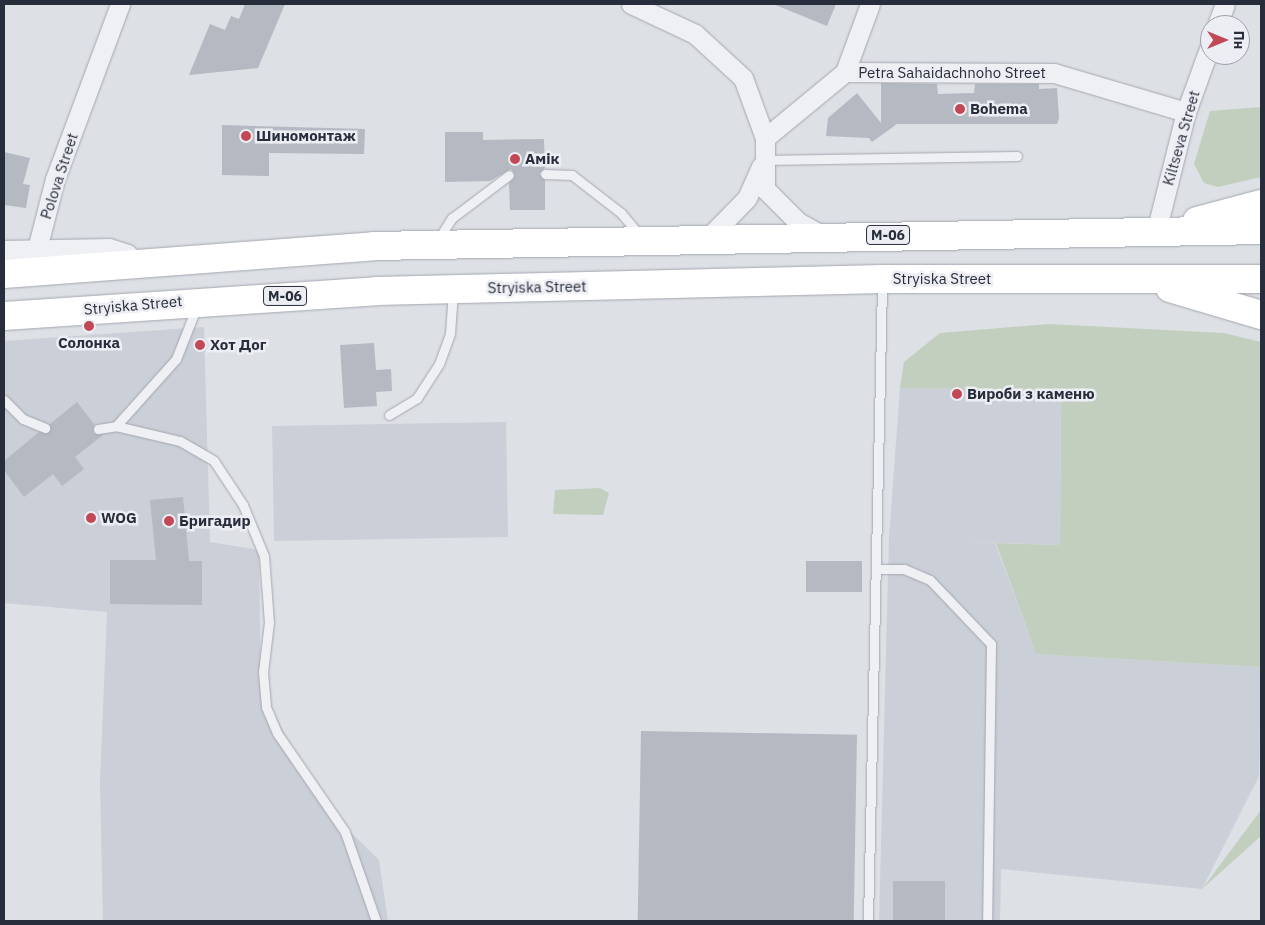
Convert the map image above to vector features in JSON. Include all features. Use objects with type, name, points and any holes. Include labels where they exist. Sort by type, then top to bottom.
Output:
[{"type":"highway","points":[[1156,232],[1261,204]]},
{"type":"highway","name":"М-06","points":[[4,274],[436,244],[709,237],[1068,234],[1261,230]]},
{"type":"highway","name":"Stryiska Street","points":[[4,316],[200,300],[454,289],[882,279],[1144,280]]},
{"type":"highway","points":[[1144,280],[1261,279]]},
{"type":"highway","name":"М-06","points":[[1144,280],[1261,315]]},
{"type":"street","name":"Polova Street","points":[[37,249],[55,179],[120,4]]},
{"type":"street","points":[[631,4],[695,34],[743,78],[765,138],[763,160],[765,189],[778,205],[823,236]]},
{"type":"street","points":[[845,72],[870,4]]},
{"type":"street","name":"Kiltseva Street","points":[[1156,232],[1186,112],[1203,65]]},
{"type":"street","name":"Petra Sahaidachnoho Street","points":[[765,138],[845,72],[1054,73],[1186,112]]},
{"type":"street","points":[[709,237],[747,198],[763,160]]},
{"type":"street","points":[[4,250],[109,248],[127,254],[139,264]]},
{"type":"lane","points":[[763,160],[1017,156]]},
{"type":"lane","points":[[545,174],[572,175],[621,213],[642,239]]},
{"type":"lane","points":[[436,244],[452,218],[509,175]]},
{"type":"lane","points":[[868,921],[882,279]]},
{"type":"lane","points":[[389,415],[417,398],[439,364],[450,333],[454,289]]},
{"type":"lane","points":[[116,426],[176,359],[200,300]]},
{"type":"lane","points":[[4,400],[23,419],[45,428]]},
{"type":"lane","points":[[98,429],[116,426],[180,441],[214,461],[243,505],[264,556],[269,622],[263,672],[266,707],[277,733],[345,832],[376,921]]},
{"type":"lane","points":[[876,569],[904,569],[930,580],[992,644],[987,921]]},
{"type":"shaded area","points":[[204,327],[210,542],[259,550],[261,688],[319,801],[379,860],[388,921],[103,921],[100,782],[107,612],[4,603],[4,341]]},
{"type":"shaded area","points":[[900,388],[1061,390],[1060,545],[951,541],[995,543],[1036,654],[1261,667],[1259,776],[1202,889],[1001,869],[1000,921],[879,921],[889,537]]},
{"type":"shaded area","points":[[506,422],[508,537],[274,541],[272,426]]},
{"type":"green space","points":[[1261,107],[1261,177],[1218,187],[1204,183],[1194,164],[1210,111]]},
{"type":"green space","points":[[1049,324],[1224,333],[1261,342],[1261,667],[1036,654],[996,543],[1060,545],[1061,390],[900,388],[904,362],[940,333]]},
{"type":"green space","points":[[600,488],[609,493],[603,515],[553,514],[555,490]]},
{"type":"green space","points":[[1261,810],[1261,836],[1202,889]]},
{"type":"building","points":[[245,4],[285,4],[258,68],[189,75],[210,24],[225,30],[231,16],[239,19]]},
{"type":"building","points":[[773,4],[836,4],[827,26]]},
{"type":"building","name":"Bohema","points":[[881,83],[937,84],[938,94],[974,93],[975,84],[1039,84],[1039,89],[1057,88],[1059,118],[1057,124],[897,124],[872,142],[869,138],[826,136],[828,118],[857,93],[881,123]]},
{"type":"building","points":[[222,125],[365,129],[364,154],[269,153],[269,176],[222,175]]},
{"type":"building","points":[[445,132],[483,132],[483,140],[544,139],[545,168],[539,174],[545,180],[545,210],[510,210],[509,183],[515,175],[511,169],[490,181],[445,182]]},
{"type":"building","points":[[4,152],[30,158],[23,184],[30,185],[26,208],[4,205]]},
{"type":"building","points":[[374,343],[376,370],[391,369],[392,391],[376,392],[377,406],[344,408],[340,345]]},
{"type":"building","points":[[77,402],[94,424],[93,433],[103,435],[75,457],[84,469],[62,486],[53,474],[24,497],[4,470],[4,461],[39,432],[49,433],[50,424]]},
{"type":"building","points":[[183,497],[189,561],[202,561],[202,605],[110,604],[110,560],[156,560],[150,500]]},
{"type":"building","points":[[806,561],[862,561],[862,592],[806,592]]},
{"type":"building","points":[[641,731],[857,735],[854,921],[638,921]]},
{"type":"building","points":[[893,881],[945,881],[945,921],[893,921]]},
{"type":"place","name":"Bohema","points":[[960,109]]},
{"type":"place","name":"Шиномонтаж","points":[[246,136]]},
{"type":"place","name":"Амік","points":[[515,159]]},
{"type":"place","name":"Солонка","points":[[89,326]]},
{"type":"place","name":"Хот Дог","points":[[200,345]]},
{"type":"place","name":"Вироби з каменю","points":[[957,394]]},
{"type":"place","name":"WOG","points":[[91,518]]},
{"type":"place","name":"Бригадир","points":[[169,521]]}]
